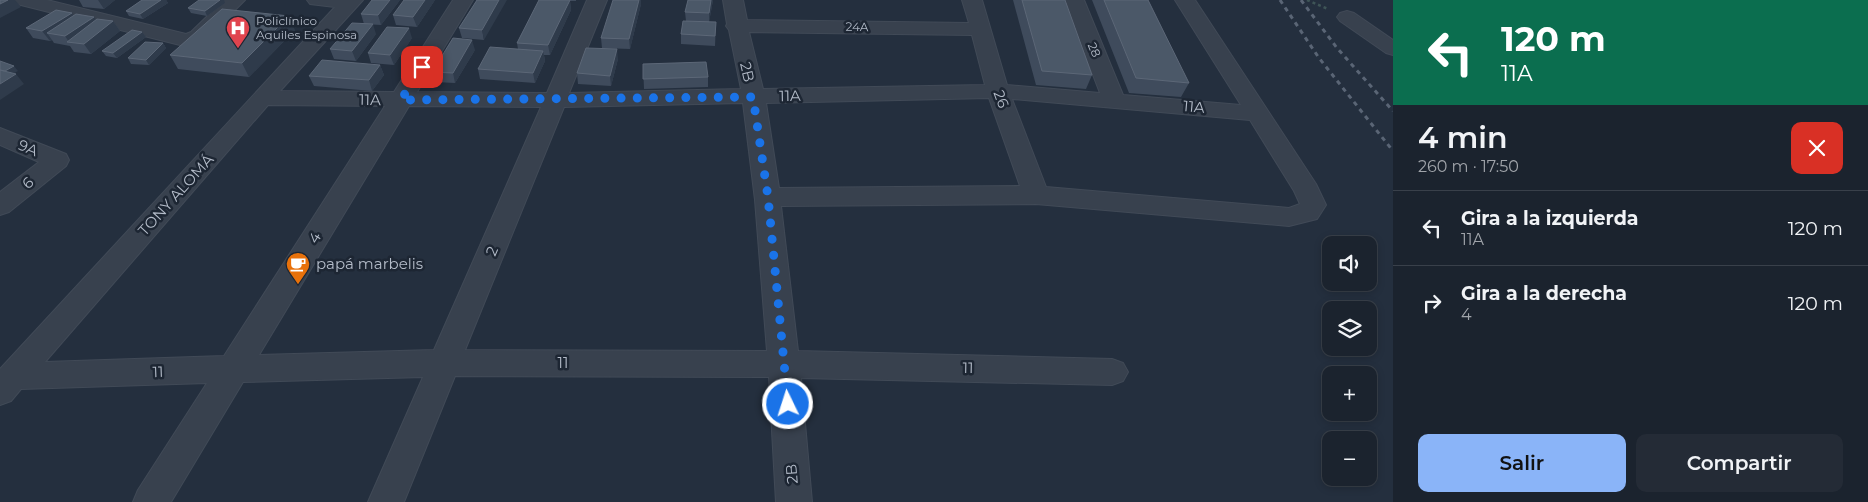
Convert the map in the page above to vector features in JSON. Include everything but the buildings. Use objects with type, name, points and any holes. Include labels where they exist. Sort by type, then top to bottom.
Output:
[{"type":"street","points":[[24,0],[188,41],[198,36],[235,0]]},
{"type":"street","points":[[317,0],[351,2]]},
{"type":"street","name":"4","points":[[150,502],[463,0]]},
{"type":"street","name":"2","points":[[386,502],[597,0]]},
{"type":"street","name":"26","points":[[972,0],[978,29],[998,91],[1036,195]]},
{"type":"street","name":"28","points":[[1074,0],[1114,100]]},
{"type":"street","points":[[768,197],[1036,195],[1289,217],[1308,212],[1313,205],[1307,190],[1186,0]]},
{"type":"street","name":"TONY ALOMÁ","points":[[7,384],[262,98],[351,2]]},
{"type":"street","name":"24A","points":[[734,13],[978,29]]},
{"type":"street","name":"2B","points":[[734,13],[753,97],[768,197],[785,364],[794,502]]},
{"type":"street","points":[[1347,17],[1393,49]]},
{"type":"street","name":"11A","points":[[262,98],[555,100],[998,91],[1257,113]]},
{"type":"street","name":"9A","points":[[0,136],[57,160]]},
{"type":"street","name":"6","points":[[0,206],[57,160]]},
{"type":"street","name":"11","points":[[7,384],[233,369],[445,363],[785,364],[1112,372]]},
{"type":"railway","points":[[1280,0],[1319,58],[1393,151]]},
{"type":"railway","points":[[1301,0],[1337,48],[1393,111]]},
{"type":"place","name":"Policlínico Aquiles Espinosa","points":[[238,49]]},
{"type":"place","name":"papá marbelis","points":[[298,285]]},
{"type":"route","points":[[422,67],[401,100],[753,97],[768,197],[788,404]]}]
